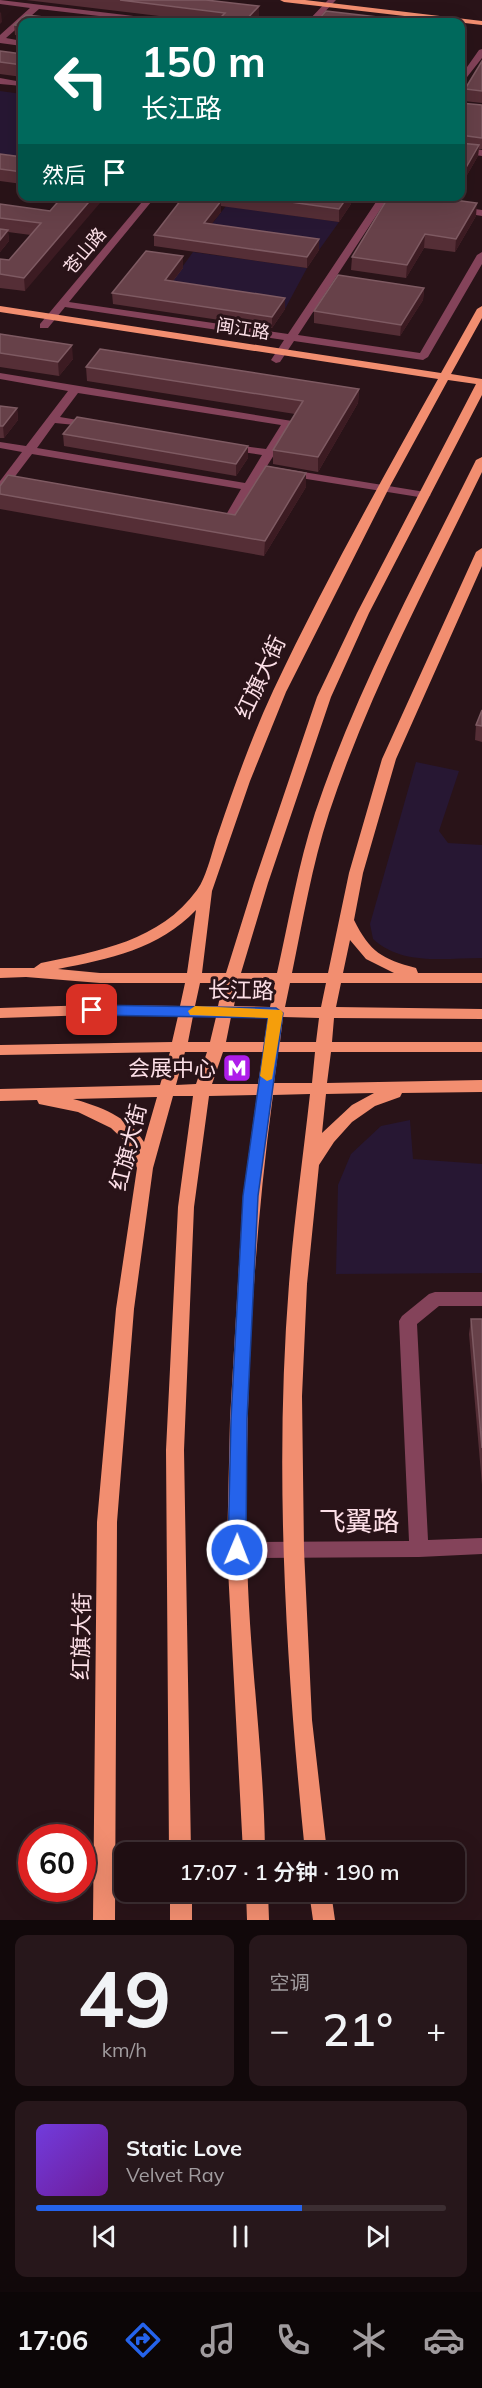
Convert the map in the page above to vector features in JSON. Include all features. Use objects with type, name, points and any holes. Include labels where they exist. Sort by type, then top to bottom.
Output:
[{"type":"main road","points":[[284,0],[330,3],[444,18]]},
{"type":"main road","points":[[465,21],[482,23]]},
{"type":"main road","name":"闽江路","points":[[0,309],[48,321],[481,388]]},
{"type":"main road","name":"红旗大街","points":[[104,1920],[108,1522],[125,1309],[145,1168],[179,1047],[198,956],[205,891],[243,782],[279,692],[382,488],[482,309]]},
{"type":"main road","name":"闽江路","points":[[0,319],[48,321]]},
{"type":"main road","points":[[180,1842],[175,1450],[186,1207],[202,1090],[217,1047],[232,978],[304,750],[324,697],[363,613],[481,388]]},
{"type":"main road","points":[[253,1842],[237,1550],[245,1280],[250,1196],[276,1013],[322,814],[353,732],[398,631],[482,460]]},
{"type":"main road","points":[[315,1842],[302,1720],[294,1550],[293,1396],[298,1284],[327,1013],[356,873],[389,759],[482,552]]},
{"type":"main road","points":[[26,972],[103,954],[141,942],[175,922],[205,891]]},
{"type":"main road","points":[[347,921],[362,950],[384,964],[416,972],[462,978]]},
{"type":"main road","points":[[0,973],[26,972],[100,978],[192,979],[482,978]]},
{"type":"main road","name":"长江路","points":[[0,1013],[92,1010],[482,1014]]},
{"type":"main road","points":[[0,1050],[271,1046],[482,1047]]},
{"type":"main road","points":[[310,1168],[328,1137],[363,1105],[381,1096],[427,1086]]},
{"type":"main road","points":[[0,1096],[202,1090],[482,1086]]},
{"type":"main road","points":[[0,1096],[56,1101],[96,1112],[111,1121],[135,1142],[145,1168]]},
{"type":"main road","points":[[181,1902],[181,1920]]},
{"type":"main road","points":[[257,1902],[258,1920]]},
{"type":"main road","points":[[321,1902],[324,1920]]},
{"type":"street","points":[[0,2],[134,18]]},
{"type":"street","points":[[315,18],[330,3]]},
{"type":"street","points":[[24,18],[37,6]]},
{"type":"street","points":[[0,39],[18,23]]},
{"type":"street","points":[[0,39],[18,42]]},
{"type":"street","points":[[465,77],[482,52]]},
{"type":"street","points":[[0,81],[18,83]]},
{"type":"street","points":[[465,151],[482,153]]},
{"type":"street","name":"苍山路","points":[[48,321],[148,201]]},
{"type":"street","points":[[279,356],[387,201]]},
{"type":"street","points":[[449,208],[482,213]]},
{"type":"street","points":[[62,303],[423,357],[482,255]]},
{"type":"street","points":[[0,376],[288,423],[226,524],[203,520]]},
{"type":"street","points":[[4,486],[75,389]]},
{"type":"street","points":[[52,419],[98,426]]},
{"type":"street","points":[[212,444],[269,453]]},
{"type":"street","points":[[0,445],[249,487]]},
{"type":"street","points":[[260,468],[425,495]]},
{"type":"street","points":[[419,1549],[408,1321],[435,1299],[482,1299]]},
{"type":"street","name":"飞翼路","points":[[237,1550],[419,1549],[482,1546]]},
{"type":"shaded area","points":[[0,91],[18,93],[18,156],[0,154]]},
{"type":"shaded area","points":[[226,206],[339,222],[319,250],[204,234]]},
{"type":"shaded area","points":[[193,252],[307,268],[285,309],[165,291]]},
{"type":"shaded area","points":[[416,762],[459,771],[439,831],[448,843],[482,845],[482,958],[424,959],[411,957],[385,948],[373,939],[370,924]]},
{"type":"shaded area","points":[[410,1120],[413,1159],[482,1164],[482,1273],[336,1274],[338,1185],[351,1154],[381,1126]]},
{"type":"building","points":[[120,0],[206,0],[259,6],[248,18],[220,18],[225,13]]},
{"type":"building","points":[[326,11],[386,18],[320,18]]},
{"type":"building","points":[[26,15],[53,18],[22,18]]},
{"type":"building","points":[[0,51],[18,53],[18,64],[0,62]]},
{"type":"building","points":[[482,61],[482,91],[465,89]]},
{"type":"building","points":[[465,103],[482,105],[482,138],[465,136]]},
{"type":"building","points":[[465,144],[479,145],[465,169]]},
{"type":"building","points":[[0,154],[18,156],[18,171],[0,169]]},
{"type":"building","points":[[59,201],[90,201],[24,278],[0,274],[0,259],[9,260],[41,223],[0,218],[0,204],[50,211]]},
{"type":"building","points":[[180,201],[221,201],[204,223],[319,239],[307,257],[154,235]]},
{"type":"building","points":[[284,201],[345,201],[339,209]]},
{"type":"building","points":[[386,201],[477,203],[456,239],[425,234],[407,265],[352,257]]},
{"type":"building","points":[[0,229],[8,230],[0,240]]},
{"type":"building","points":[[146,251],[183,256],[165,280],[285,298],[272,317],[112,293]]},
{"type":"building","points":[[338,275],[424,288],[401,325],[314,311]]},
{"type":"building","points":[[0,334],[72,345],[58,362],[0,353]]},
{"type":"building","points":[[100,349],[359,389],[318,457],[273,450],[303,401],[86,367]]},
{"type":"building","points":[[0,406],[17,408],[3,426],[0,426]]},
{"type":"building","points":[[77,417],[248,446],[236,464],[63,434]]},
{"type":"building","points":[[266,466],[306,473],[265,541],[0,494],[0,486],[8,475],[235,515]]},
{"type":"building","points":[[482,710],[482,726],[476,725]]},
{"type":"building","points":[[471,1319],[482,1319],[482,1448]]},
{"type":"slow traffic","points":[[195,1011],[276,1013],[267,1076]]},
{"type":"place","name":"会展中心","points":[[237,1068]]},
{"type":"route","points":[[92,1010],[276,1013],[250,1196],[239,1419],[237,1550]]}]
